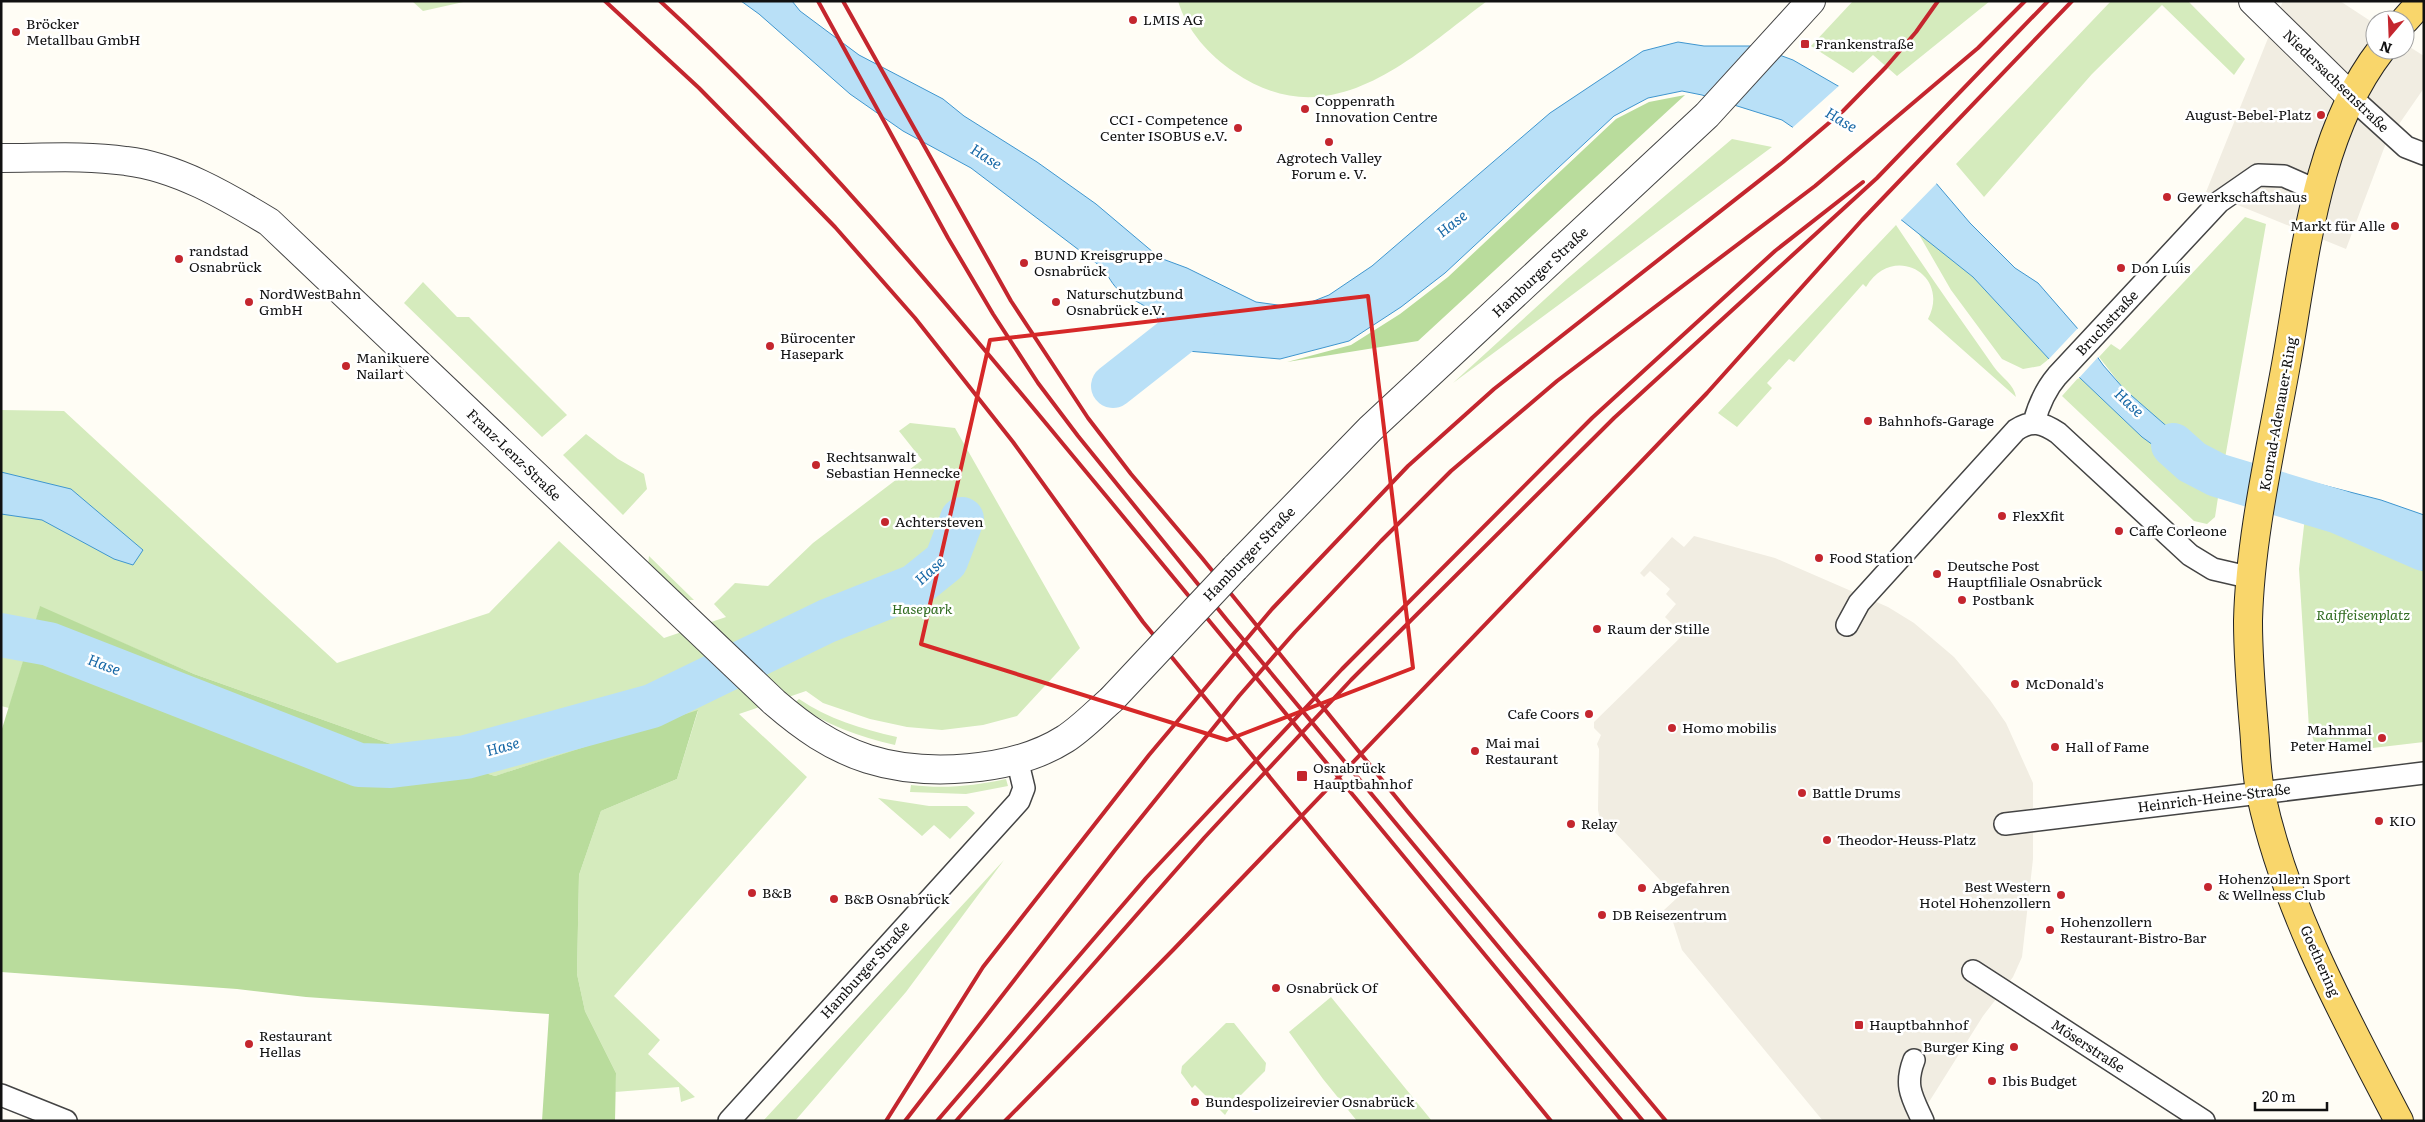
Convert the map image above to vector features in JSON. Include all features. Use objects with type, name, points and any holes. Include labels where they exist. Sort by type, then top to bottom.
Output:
[{"type":"main road","name":"Konrad-Adenauer-Ring","points":[[2260,792],[2248,621],[2260,517],[2318,191],[2337,132],[2352,98],[2375,60]]},
{"type":"main road","name":"Goethering","points":[[2260,792],[2288,885],[2311,943],[2340,1007],[2399,1121]]},
{"type":"street","name":"Hamburger Straße","points":[[729,1121],[1019,801],[1024,788],[1017,759],[1039,752],[1064,739],[1111,700],[1235,568],[1370,429],[1706,115],[1811,1]]},
{"type":"street","name":"Niedersachsenstraße","points":[[2253,1],[2352,98],[2406,147],[2424,154]]},
{"type":"street","name":"Franz-Lenz-Straße","points":[[1,158],[85,156],[129,161],[164,171],[220,192],[268,222],[774,702],[802,726],[836,745],[868,759],[902,766],[942,769],[981,767],[1017,759]]},
{"type":"street","name":"Bruchstraße","points":[[1847,625],[1859,603],[2025,426],[2047,389],[2058,376],[2219,202],[2258,175],[2284,176],[2318,191]]},
{"type":"street","points":[[2025,426],[2058,433],[2190,554],[2213,569],[2252,578]]},
{"type":"street","name":"Heinrich-Heine-Straße","points":[[2005,824],[2260,792],[2424,774]]},
{"type":"street","name":"Möserstraße","points":[[1973,971],[2204,1121]]},
{"type":"street","points":[[1914,1060],[1908,1077],[1913,1100],[1923,1121]]},
{"type":"street","points":[[1,1095],[66,1121]]},
{"type":"highlighted area","points":[[1368,296],[1413,668],[1227,740],[921,644],[990,340]]},
{"type":"green space","points":[[412,1],[468,1],[423,11]]},
{"type":"green space","points":[[1178,1],[1487,1],[1400,66],[1369,83],[1337,94],[1304,97],[1270,90],[1234,72],[1216,58],[1200,41],[1187,22]]},
{"type":"green space","points":[[1853,1],[1990,1],[1897,76],[1873,55],[1853,73],[1811,46]]},
{"type":"green space","points":[[2111,1],[2188,1],[2245,59],[2234,75],[2162,5],[2092,74],[1984,197],[1956,164]]},
{"type":"green space","points":[[1685,95],[1418,341],[1287,362],[1351,345],[1400,314],[1448,277],[1616,119],[1649,102]]},
{"type":"green space","points":[[1732,139],[1772,147],[1453,383],[1567,279]]},
{"type":"green space","points":[[2245,217],[2266,224],[2224,464],[2202,457],[2124,389],[2099,357],[2111,344],[2120,350]]},
{"type":"green space","points":[[1896,225],[1994,367],[2013,388],[2016,397],[1928,319],[1933,303],[1932,289],[1926,278],[1916,270],[1904,266],[1890,267],[1877,274],[1866,287],[1863,284],[1794,362],[1789,359],[1767,383],[1772,388],[1737,427],[1718,413]]},
{"type":"green space","points":[[1917,231],[1973,277],[2049,359],[2040,366],[2023,369],[2002,359],[1951,290]]},
{"type":"green space","points":[[423,282],[457,317],[469,317],[567,415],[542,437],[404,303]]},
{"type":"green space","points":[[2079,377],[2142,437],[2212,488],[2219,491],[2215,517],[2207,524],[2194,521],[2062,396]]},
{"type":"green space","name":"Hasepark","points":[[1,410],[64,411],[337,663],[489,613],[559,541],[664,638],[726,617],[714,604],[735,583],[768,586],[813,543],[922,460],[899,431],[910,423],[955,428],[1080,648],[1017,716],[983,725],[942,730],[907,727],[870,719],[823,703],[806,691],[739,714],[807,777],[614,996],[660,1040],[648,1054],[695,1097],[681,1102],[679,1087],[615,1092],[616,1073],[585,1011],[577,974],[579,875],[601,811],[677,779],[698,711],[495,776],[388,743],[194,674],[40,607],[9,708],[1,706]]},
{"type":"green space","points":[[586,434],[618,459],[644,474],[647,489],[623,515],[563,455]]},
{"type":"green space","name":"Raiffeisenplatz","points":[[2305,517],[2424,571],[2424,742],[2330,753],[2315,744],[2309,728],[2299,569]]},
{"type":"green space","points":[[649,556],[694,600],[684,600],[648,565]]},
{"type":"green space","points":[[40,606],[194,674],[388,743],[495,776],[698,710],[677,779],[601,811],[579,875],[577,974],[585,1011],[616,1073],[615,1121],[542,1121],[549,1014],[306,997],[237,989],[1,972],[1,732]]},
{"type":"green space","points":[[799,699],[846,723],[897,737],[895,745],[855,734],[830,723],[794,703]]},
{"type":"green space","points":[[1006,779],[1008,786],[966,794],[910,792],[911,785],[959,786]]},
{"type":"green space","points":[[878,798],[929,806],[967,806],[975,813],[950,839],[934,825],[922,836]]},
{"type":"green space","points":[[1004,860],[906,992],[795,1121],[763,1121]]},
{"type":"green space","points":[[1331,997],[1432,1121],[1357,1121],[1323,1079],[1289,1032]]},
{"type":"green space","points":[[1226,1023],[1234,1023],[1266,1063],[1265,1071],[1232,1104],[1225,1115],[1195,1085],[1192,1088],[1181,1073],[1182,1066]]},
{"type":"shaded area","name":"August-Bebel-Platz","points":[[2283,1],[2340,1],[2365,17],[2365,60],[2415,60],[2415,50],[2424,56],[2424,88],[2386,143],[2346,249],[2206,192]]},
{"type":"shaded area","name":"Theodor-Heuss-Platz","points":[[1694,536],[1775,558],[1888,607],[1914,623],[1954,657],[1990,700],[2006,723],[2033,783],[2033,859],[2022,957],[2013,977],[1983,1016],[1917,1121],[1823,1121],[1682,950],[1672,919],[1664,910],[1677,898],[1609,826],[1601,824],[1598,810],[1599,749],[1597,744],[1601,735],[1594,728],[1594,722],[1683,635],[1665,617],[1676,604],[1666,594],[1670,589],[1650,571],[1644,577],[1640,573],[1672,537],[1684,547]]},
{"type":"water","points":[[741,1],[792,1],[800,11],[859,55],[943,99],[964,116],[1037,162],[1096,204],[1160,258],[1187,268],[1256,302],[1285,306],[1306,304],[1329,295],[1372,266],[1550,113],[1643,51],[1678,42],[1704,46],[1755,46],[1793,60],[1845,90],[1895,135],[1970,223],[2015,268],[2038,283],[2078,329],[2103,365],[2124,389],[2202,457],[2224,464],[2219,491],[2212,488],[2142,437],[2079,377],[2049,359],[1973,277],[1899,218],[1817,144],[1782,120],[1702,95],[1682,91],[1648,98],[1614,116],[1445,273],[1401,307],[1349,341],[1280,359],[1176,350],[1163,356],[1156,352],[1155,348],[1160,326],[1155,314],[1117,289],[1104,269],[971,168],[903,131],[850,94],[759,14]]},
{"type":"water","points":[[1,472],[71,489],[143,550],[133,565],[114,559],[42,520],[1,514]]},
{"type":"water","points":[[2311,482],[2381,500],[2424,515],[2424,571],[2305,517]]},
{"type":"pier","points":[[1841,84],[1897,133],[1939,181],[1900,221],[1815,146],[1791,129]]},
{"type":"pier","points":[[2079,327],[2100,355],[2078,379],[2047,361]]},
{"type":"pier","points":[[2312,480],[2305,519],[2303,517],[2309,482]]},
{"type":"waterway","name":"Hase","points":[[1113,386],[1202,316]]},
{"type":"waterway","name":"Hase","points":[[2173,445],[2192,462],[2217,475],[2339,512],[2424,549]]},
{"type":"waterway","name":"Hase","points":[[1,635],[49,644],[359,765],[391,766],[466,757],[652,706],[827,621],[915,586],[946,561],[962,519]]},
{"type":"railway","points":[[605,1],[699,88],[765,155],[835,227],[915,318],[1013,442],[1143,622],[1551,1121]]},
{"type":"railway","points":[[660,1],[780,118],[892,242],[1000,368],[1622,1121]]},
{"type":"railway","points":[[818,1],[948,238],[993,314],[1038,383],[1078,436],[1227,620],[1643,1121]]},
{"type":"railway","points":[[843,1],[1011,301],[1088,418],[1131,474],[1202,558],[1408,812],[1666,1121]]},
{"type":"railway","points":[[886,1121],[983,967],[1149,755],[1272,609],[1408,466],[1494,389],[1783,162],[1843,111],[1886,67],[1916,32],[1938,1]]},
{"type":"railway","points":[[905,1121],[1115,850],[1239,696],[1295,632],[1381,541],[1451,471],[1557,381],[1815,186],[1978,48],[2025,1]]},
{"type":"railway","points":[[956,1121],[1204,838],[1351,680],[1614,418],[1877,178],[2048,1]]},
{"type":"railway","points":[[1005,1121],[1173,950],[1707,393],[1862,220],[2072,1]]},
{"type":"railway","points":[[937,1121],[1146,878],[1342,669],[1592,418],[1775,251],[1863,182]]},
{"type":"place","name":"LMIS AG","points":[[1133,20]]},
{"type":"place","name":"Bröcker Metallbau GmbH","points":[[16,32]]},
{"type":"place","name":"Frankenstraße","points":[[1805,44]]},
{"type":"place","name":"Coppenrath Innovation Centre","points":[[1305,109]]},
{"type":"place","name":"August-Bebel-Platz","points":[[2321,115]]},
{"type":"place","name":"CCI - Competence Center ISOBUS e.V.","points":[[1238,128]]},
{"type":"place","name":"Agrotech Valley Forum e. V.","points":[[1329,142]]},
{"type":"place","name":"Gewerkschaftshaus","points":[[2167,197]]},
{"type":"place","name":"Markt für Alle","points":[[2395,226]]},
{"type":"place","name":"randstad Osnabrück","points":[[179,259]]},
{"type":"place","name":"BUND Kreisgruppe Osnabrück","points":[[1024,263]]},
{"type":"place","name":"Don Luis","points":[[2121,268]]},
{"type":"place","name":"NordWestBahn GmbH","points":[[249,302]]},
{"type":"place","name":"Naturschutzbund Osnabrück e.V.","points":[[1056,302]]},
{"type":"place","name":"Bürocenter Hasepark","points":[[770,346]]},
{"type":"place","name":"Manikuere Nailart","points":[[346,366]]},
{"type":"place","name":"Bahnhofs-Garage","points":[[1868,421]]},
{"type":"place","name":"Rechtsanwalt Sebastian Hennecke","points":[[816,465]]},
{"type":"place","name":"FlexXfit","points":[[2002,516]]},
{"type":"place","name":"Achtersteven","points":[[885,522]]},
{"type":"place","name":"Caffe Corleone","points":[[2119,531]]},
{"type":"place","name":"Food Station","points":[[1819,558]]},
{"type":"place","name":"Deutsche Post Hauptfiliale Osnabrück","points":[[1937,574]]},
{"type":"place","name":"Postbank","points":[[1962,600]]},
{"type":"place","name":"Raum der Stille","points":[[1597,629]]},
{"type":"place","name":"McDonald's","points":[[2015,684]]},
{"type":"place","name":"Cafe Coors","points":[[1589,714]]},
{"type":"place","name":"Homo mobilis","points":[[1672,728]]},
{"type":"place","name":"Mahnmal Peter Hamel","points":[[2382,738]]},
{"type":"place","name":"Hall of Fame","points":[[2055,747]]},
{"type":"place","name":"Mai mai Restaurant","points":[[1475,751]]},
{"type":"place","name":"Osnabrück Hauptbahnhof","points":[[1302,776]]},
{"type":"place","name":"Battle Drums","points":[[1802,793]]},
{"type":"place","name":"KIO","points":[[2379,821]]},
{"type":"place","name":"Relay","points":[[1571,824]]},
{"type":"place","name":"Theodor-Heuss-Platz","points":[[1827,840]]},
{"type":"place","name":"Hohenzollern Sport & Wellness Club","points":[[2208,887]]},
{"type":"place","name":"Abgefahren","points":[[1642,888]]},
{"type":"place","name":"B&B","points":[[752,893]]},
{"type":"place","name":"Best Western Hotel Hohenzollern","points":[[2061,895]]},
{"type":"place","name":"B&B Osnabrück","points":[[834,899]]},
{"type":"place","name":"DB Reisezentrum","points":[[1602,915]]},
{"type":"place","name":"Hohenzollern Restaurant-Bistro-Bar","points":[[2050,930]]},
{"type":"place","name":"Osnabrück Of","points":[[1276,988]]},
{"type":"place","name":"Hauptbahnhof","points":[[1859,1025]]},
{"type":"place","name":"Restaurant Hellas","points":[[249,1044]]},
{"type":"place","name":"Burger King","points":[[2014,1047]]},
{"type":"place","name":"Ibis Budget","points":[[1992,1081]]},
{"type":"place","name":"Bundespolizeirevier Osnabrück","points":[[1195,1102]]}]
